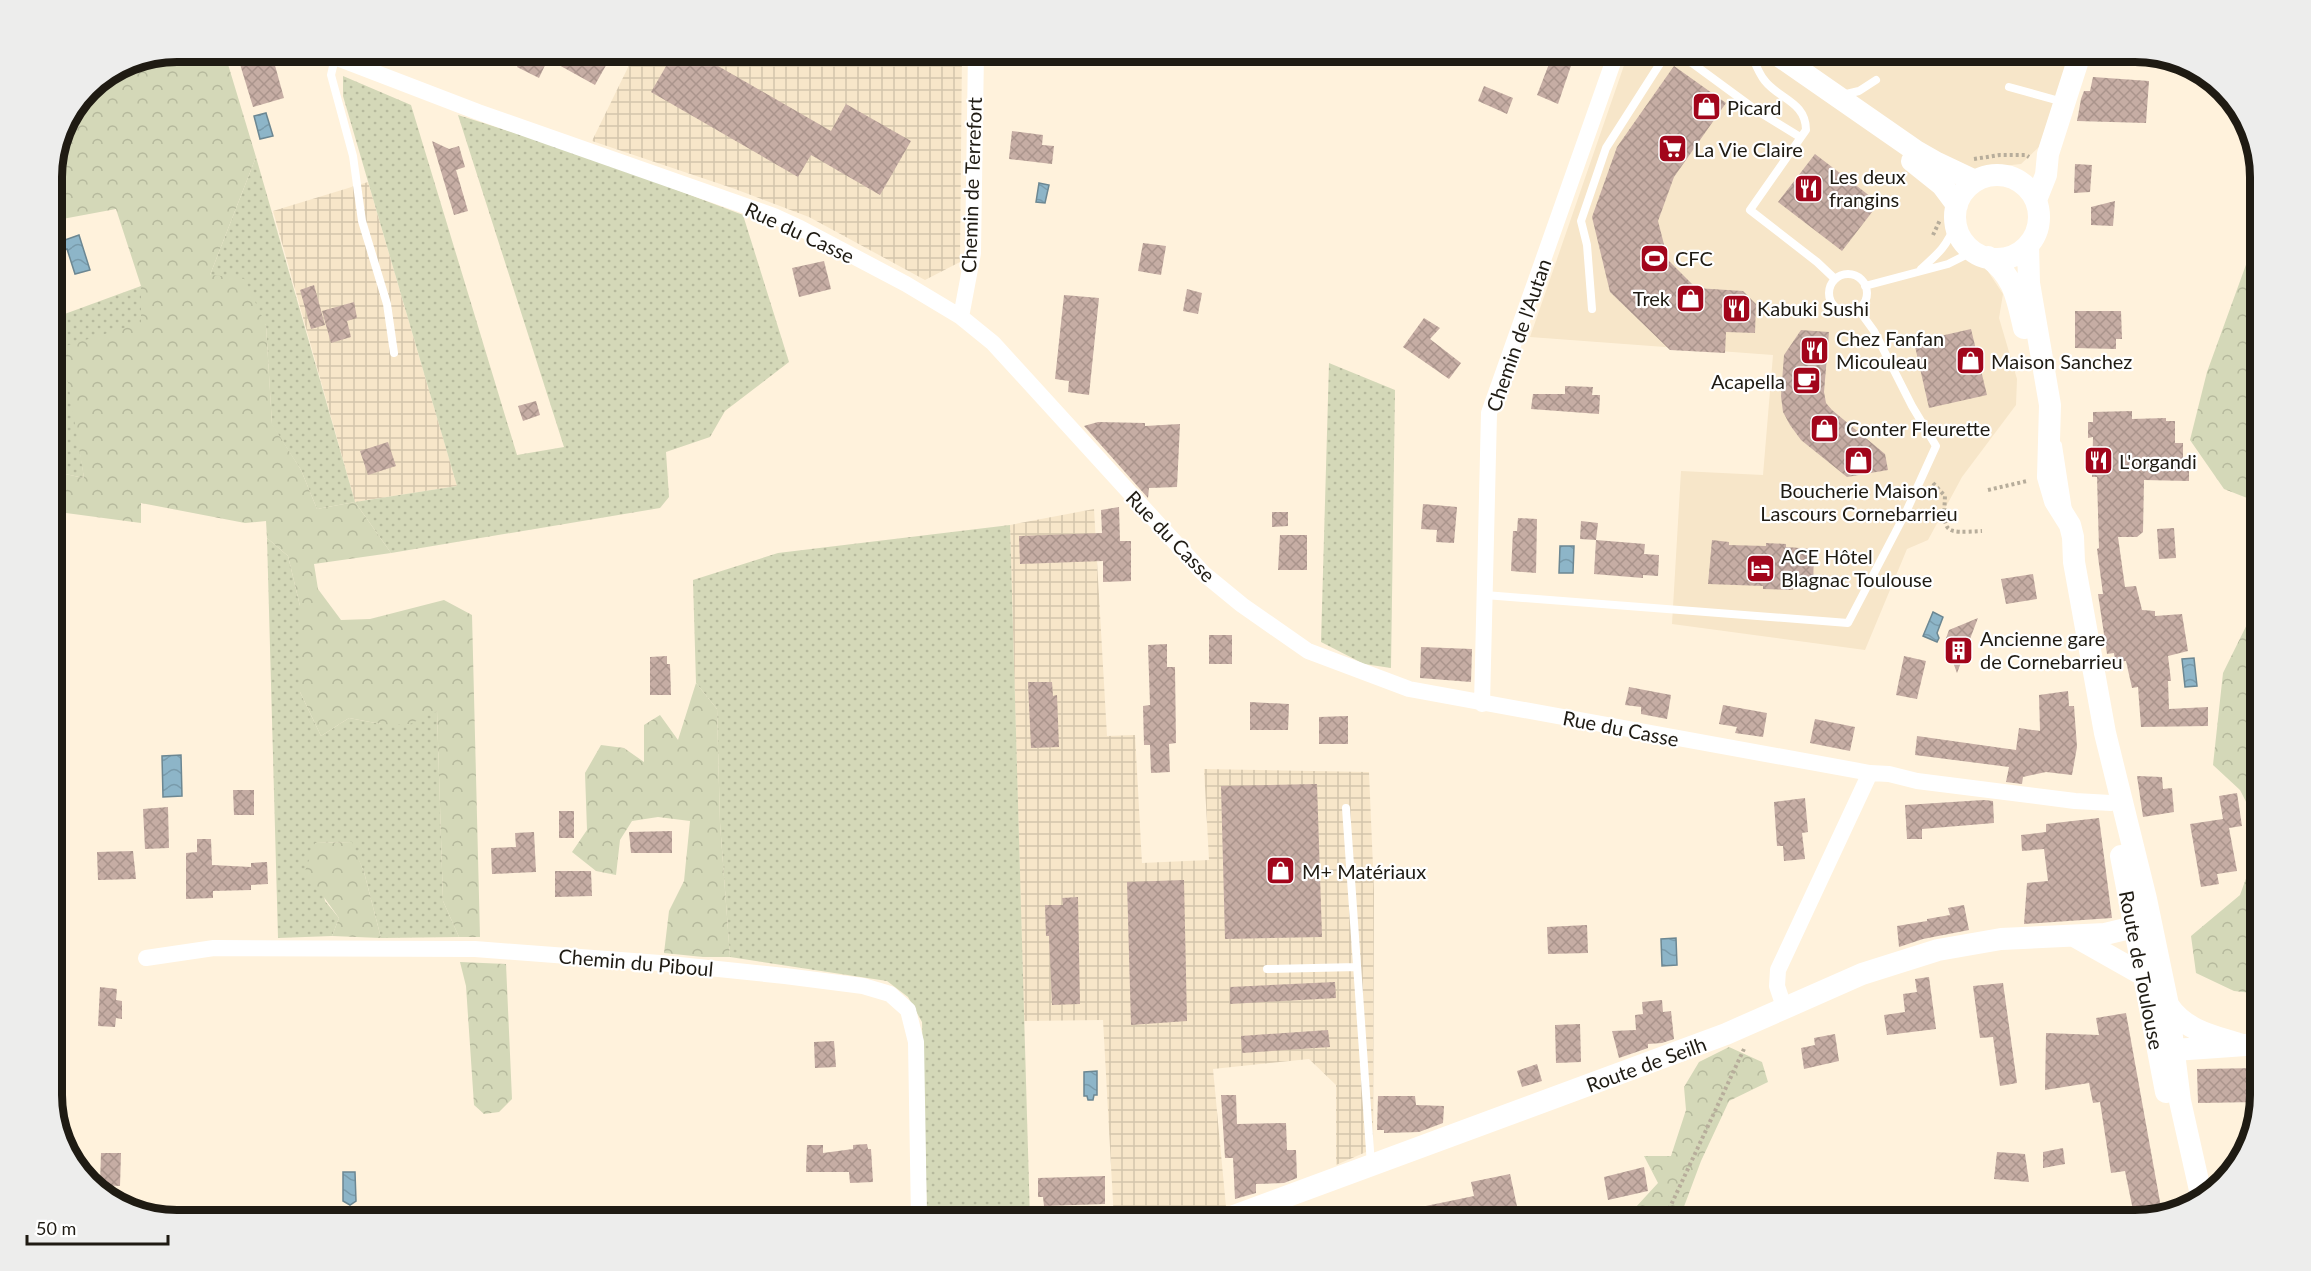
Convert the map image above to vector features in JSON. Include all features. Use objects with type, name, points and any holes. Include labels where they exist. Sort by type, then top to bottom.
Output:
[{"type":"main road","points":[[1787,62],[1916,151],[1975,181]]},
{"type":"main road","points":[[1835,96],[1863,123],[1942,185],[1959,234],[1981,254],[2010,257],[2028,245],[2039,224],[2036,200],[2046,175],[2041,158],[2077,62]]},
{"type":"main road","points":[[2009,177],[2041,158]]},
{"type":"main road","points":[[1951,213],[1967,188],[1975,181],[1997,175],[2009,177],[2025,185],[2036,200]]},
{"type":"main road","name":"Route de Toulouse","points":[[2028,245],[2030,283],[2046,371],[2050,417],[2048,477],[2055,501],[2070,525],[2073,537],[2074,562],[2105,733],[2146,899],[2153,976],[2189,1196]]},
{"type":"main road","name":"Route de Toulouse","points":[[1981,254],[2002,268],[2010,281],[2019,308],[2030,349],[2036,391],[2038,413],[2035,480],[2045,510],[2074,562]]},
{"type":"main road","name":"Route de Toulouse","points":[[2105,733],[2111,803],[2134,927],[2153,976],[2168,1005],[2180,1101],[2200,1189]]},
{"type":"main road","name":"Route de Seilh","points":[[1250,1210],[1756,1022],[1862,974],[1938,950],[2001,939],[2106,934],[2134,927]]},
{"type":"main road","points":[[2074,936],[2153,976],[2164,1042],[2174,1050],[2250,1044]]},
{"type":"main road","points":[[2168,1005],[2187,1026],[2250,1044]]},
{"type":"street","name":"Rue du Casse","points":[[346,62],[467,108],[774,216],[906,284],[961,317],[1000,350],[1203,573],[1242,605],[1308,651],[1409,689],[1482,704],[1584,720],[1870,773],[1889,774],[1917,781],[2111,803]]},
{"type":"street","name":"Chemin de Terrefort","points":[[961,317],[973,254],[976,62]]},
{"type":"street","name":"Chemin de l'Autan","points":[[1482,704],[1489,413],[1613,62]]},
{"type":"street","points":[[1785,1010],[1777,986],[1778,970],[1870,773]]},
{"type":"street","name":"Chemin du Piboul","points":[[146,958],[214,948],[475,949],[660,963],[785,976],[863,986],[890,994],[908,1010],[916,1042],[919,1210]]},
{"type":"lane","points":[[334,62],[331,75],[353,156],[362,221],[387,304],[394,353]]},
{"type":"lane","points":[[1592,309],[1587,245],[1581,221],[1606,148],[1660,62]]},
{"type":"lane","points":[[1690,62],[1756,110],[1800,137]]},
{"type":"lane","points":[[1755,62],[1765,82],[1794,104],[1806,120],[1806,130],[1750,210],[1817,262],[1835,279]]},
{"type":"lane","points":[[1835,96],[1859,91],[1876,80]]},
{"type":"lane","points":[[2009,87],[2063,102]]},
{"type":"lane","points":[[1919,270],[1940,253],[1949,241],[1951,213]]},
{"type":"lane","points":[[1865,285],[1981,254]]},
{"type":"lane","points":[[1851,274],[1862,280],[1865,285],[1866,296],[1858,309],[1845,312],[1833,305],[1829,291],[1835,279],[1851,274]]},
{"type":"lane","points":[[1485,595],[1848,623],[1925,473],[1936,446],[1874,331],[1858,309]]},
{"type":"lane","points":[[1346,808],[1371,1165]]},
{"type":"lane","points":[[1268,969],[1357,967]]},
{"type":"path","points":[[1954,171],[1962,163],[1972,159],[2000,155],[2026,155],[2041,158]]},
{"type":"path","points":[[1940,253],[1930,241],[1940,221],[1951,213]]},
{"type":"path","points":[[1925,473],[1945,496],[1944,522],[1946,527],[1949,530],[1962,532],[1982,531]]},
{"type":"path","points":[[1988,490],[2027,481]]},
{"type":"path","points":[[1669,1210],[1756,1022]]},
{"type":"shaded area","points":[[631,62],[962,62],[960,262],[925,280],[809,217],[735,189],[592,141]]},
{"type":"shaded area","points":[[1625,62],[2069,62],[2039,147],[2021,164],[1983,168],[1958,184],[1945,215],[1958,248],[1985,267],[2003,294],[1999,318],[2017,379],[2016,405],[1962,477],[1928,540],[1907,549],[1865,650],[1672,624],[1681,471],[1763,475],[1773,355],[1530,337]]},
{"type":"shaded area","points":[[368,182],[457,486],[355,502],[273,211]]},
{"type":"shaded area","points":[[1094,509],[1107,736],[1135,735],[1142,863],[1209,860],[1204,769],[1369,772],[1374,891],[1373,1149],[1336,1165],[1336,1085],[1309,1059],[1213,1069],[1226,1207],[1217,1210],[1113,1210],[1103,1020],[1024,1021],[1010,525]]},
{"type":"green space","points":[[169,62],[227,62],[256,157],[210,275],[244,278],[266,325],[272,424],[301,470],[317,509],[355,502],[391,553],[314,564],[318,589],[341,620],[370,619],[444,600],[472,615],[480,937],[459,937],[443,901],[437,711],[410,724],[381,724],[349,718],[321,736],[300,692],[300,606],[288,556],[267,538],[266,521],[245,523],[141,503],[141,523],[62,512],[62,473],[84,478],[62,347],[141,323],[141,286],[116,209],[62,219],[62,161],[73,126],[85,106],[119,77],[147,65]]},
{"type":"green space","points":[[343,76],[411,105],[517,455],[564,447],[458,115],[585,155],[743,215],[789,362],[725,411],[710,437],[666,452],[669,497],[660,508],[391,553],[355,502],[457,486],[343,96]]},
{"type":"green space","points":[[256,157],[355,502],[317,509],[301,470],[272,425],[266,325],[210,275]]},
{"type":"green space","points":[[2249,259],[2249,499],[2224,489],[2190,440],[2207,372]]},
{"type":"green space","points":[[141,286],[141,323],[76,423],[84,478],[62,473],[62,315]]},
{"type":"green space","points":[[1329,363],[1395,390],[1391,668],[1364,664],[1321,642]]},
{"type":"green space","points":[[1010,525],[1030,1210],[927,1210],[922,1022],[908,997],[887,981],[730,957],[720,823],[717,709],[696,683],[693,580],[778,553]]},
{"type":"green space","points":[[267,538],[288,556],[300,606],[300,692],[321,736],[349,718],[381,724],[437,711],[443,901],[459,937],[381,938],[364,872],[351,842],[315,843],[325,901],[339,918],[332,936],[278,938]]},
{"type":"green space","points":[[2249,619],[2250,809],[2240,790],[2213,765],[2223,673]]},
{"type":"green space","points":[[696,683],[717,709],[720,823],[730,957],[664,953],[669,911],[684,881],[690,821],[658,817],[632,821],[620,840],[616,875],[596,871],[572,852],[587,830],[585,773],[601,745],[624,748],[644,762],[644,725],[660,715],[678,740]]},
{"type":"green space","points":[[352,842],[364,872],[381,938],[332,936],[339,918],[305,871],[315,843]]},
{"type":"green space","points":[[2250,868],[2250,993],[2234,991],[2196,973],[2191,936],[2240,895]]},
{"type":"green space","points":[[460,962],[506,964],[512,1099],[499,1112],[484,1114],[474,1105],[466,986]]},
{"type":"green space","points":[[1729,1047],[1762,1062],[1768,1082],[1729,1101],[1701,1161],[1683,1210],[1633,1210],[1658,1183],[1644,1156],[1671,1156],[1686,1110],[1684,1087],[1699,1062]]},
{"type":"water","points":[[266,113],[273,136],[260,139],[254,116]]},
{"type":"water","points":[[1039,183],[1049,185],[1045,203],[1036,202]]},
{"type":"water","points":[[79,235],[90,270],[75,274],[62,241]]},
{"type":"water","points":[[1560,546],[1574,546],[1573,573],[1559,573]]},
{"type":"water","points":[[1933,612],[1943,617],[1937,633],[1939,638],[1937,642],[1923,636]]},
{"type":"water","points":[[2194,658],[2197,686],[2185,687],[2182,659]]},
{"type":"water","points":[[181,755],[182,796],[163,797],[162,756]]},
{"type":"water","points":[[1676,938],[1677,965],[1662,966],[1661,939]]},
{"type":"water","points":[[1097,1071],[1097,1095],[1094,1095],[1093,1100],[1088,1100],[1087,1096],[1084,1096],[1084,1072]]},
{"type":"water","points":[[343,1172],[355,1172],[356,1201],[350,1205],[343,1201]]},
{"type":"building","points":[[239,62],[274,62],[284,98],[253,107]]},
{"type":"building","points":[[520,62],[547,62],[539,78],[517,67]]},
{"type":"building","points":[[553,62],[608,62],[595,85]]},
{"type":"building","points":[[669,62],[711,62],[831,131],[846,104],[911,141],[880,195],[811,155],[798,177],[651,92]]},
{"type":"building","points":[[1550,62],[1572,62],[1558,104],[1537,95]]},
{"type":"building","points":[[1674,66],[1726,103],[1674,177],[1658,221],[1668,260],[1696,288],[1743,291],[1756,304],[1755,333],[1726,332],[1725,353],[1670,350],[1610,292],[1592,217],[1617,147]]},
{"type":"building","points":[[2093,77],[2149,81],[2146,123],[2077,121],[2081,99],[2084,91],[2090,91]]},
{"type":"building","points":[[1484,86],[1513,98],[1507,114],[1478,101]]},
{"type":"building","points":[[1012,131],[1043,135],[1042,145],[1054,146],[1052,164],[1009,159]]},
{"type":"building","points":[[432,141],[449,149],[459,146],[465,167],[456,170],[468,211],[454,215]]},
{"type":"building","points":[[1815,154],[1879,203],[1842,251],[1778,202]]},
{"type":"building","points":[[2075,164],[2092,165],[2090,192],[2074,193]]},
{"type":"building","points":[[2115,201],[2113,226],[2091,225],[2091,207]]},
{"type":"building","points":[[1143,243],[1166,246],[1161,275],[1138,271]]},
{"type":"building","points":[[824,261],[831,289],[799,297],[792,268]]},
{"type":"building","points":[[314,285],[325,325],[311,329],[300,290]]},
{"type":"building","points":[[1187,289],[1202,293],[1198,314],[1183,311]]},
{"type":"building","points":[[1064,295],[1099,298],[1089,395],[1068,392],[1069,381],[1055,379]]},
{"type":"building","points":[[354,302],[357,318],[347,321],[351,337],[331,343],[322,311]]},
{"type":"building","points":[[2075,311],[2121,311],[2122,339],[2116,339],[2116,349],[2075,348]]},
{"type":"building","points":[[1424,318],[1440,328],[1430,339],[1461,363],[1449,379],[1403,347]]},
{"type":"building","points":[[1971,329],[1987,395],[1929,408],[1914,342]]},
{"type":"building","points":[[1801,330],[1829,332],[1824,392],[1826,403],[1885,454],[1888,470],[1847,477],[1801,440],[1790,425],[1783,412],[1781,396],[1784,355]]},
{"type":"building","points":[[1565,386],[1593,387],[1592,395],[1600,395],[1599,414],[1531,409],[1533,394],[1565,394]]},
{"type":"building","points":[[536,401],[540,415],[523,421],[518,406]]},
{"type":"building","points":[[2132,411],[2132,419],[2166,418],[2166,421],[2175,421],[2175,443],[2183,443],[2183,463],[2189,463],[2189,481],[2144,480],[2143,532],[2137,537],[2118,537],[2125,587],[2136,586],[2142,610],[2155,611],[2155,616],[2182,614],[2188,651],[2168,656],[2171,681],[2168,681],[2169,709],[2208,707],[2208,726],[2141,727],[2138,687],[2132,688],[2126,661],[2115,662],[2114,653],[2107,654],[2098,594],[2103,594],[2097,549],[2099,548],[2097,477],[2092,477],[2093,437],[2088,438],[2088,422],[2093,422],[2093,412]]},
{"type":"building","points":[[1098,422],[1145,423],[1145,426],[1180,424],[1177,487],[1149,488],[1148,498],[1084,426]]},
{"type":"building","points":[[388,442],[396,466],[368,475],[360,451]]},
{"type":"building","points":[[1423,504],[1457,507],[1454,543],[1436,542],[1437,530],[1421,529]]},
{"type":"building","points":[[1119,507],[1120,541],[1131,541],[1131,581],[1103,582],[1103,561],[1020,564],[1019,536],[1102,533],[1101,510]]},
{"type":"building","points":[[1272,512],[1288,512],[1288,526],[1272,527]]},
{"type":"building","points":[[1518,518],[1537,519],[1536,573],[1511,571],[1513,531],[1517,531]]},
{"type":"building","points":[[1581,521],[1598,523],[1596,540],[1580,539]]},
{"type":"building","points":[[2174,528],[2176,558],[2159,559],[2157,529]]},
{"type":"building","points":[[1280,535],[1307,535],[1307,570],[1278,570]]},
{"type":"building","points":[[1596,540],[1645,544],[1644,554],[1659,555],[1658,576],[1643,575],[1643,578],[1594,574]]},
{"type":"building","points":[[1712,540],[1729,542],[1729,545],[1766,546],[1766,543],[1814,549],[1813,590],[1763,589],[1763,586],[1708,584]]},
{"type":"building","points":[[2033,574],[2037,599],[2006,604],[2001,579]]},
{"type":"building","name":"Ancienne gare de Cornebarrieu","points":[[1978,618],[1957,673],[1945,641],[1949,630]]},
{"type":"building","points":[[1209,635],[1232,635],[1232,664],[1209,664]]},
{"type":"building","points":[[1167,644],[1167,667],[1175,667],[1176,743],[1169,744],[1170,772],[1151,773],[1150,745],[1144,745],[1143,706],[1150,705],[1148,645]]},
{"type":"building","points":[[1421,647],[1472,649],[1471,682],[1420,678]]},
{"type":"building","points":[[667,656],[667,664],[670,664],[671,695],[650,695],[650,657]]},
{"type":"building","points":[[1904,656],[1926,661],[1917,699],[1896,695]]},
{"type":"building","points":[[1028,682],[1052,682],[1053,696],[1057,695],[1059,747],[1031,748]]},
{"type":"building","points":[[1629,687],[1671,695],[1667,719],[1641,714],[1641,707],[1625,705]]},
{"type":"building","points":[[2068,691],[2069,706],[2074,706],[2077,747],[2072,775],[2046,772],[2023,777],[2022,784],[2006,782],[2009,767],[1915,755],[1917,736],[2016,750],[2019,728],[2040,731],[2039,695]]},
{"type":"building","points":[[1250,702],[1289,704],[1288,730],[1250,730]]},
{"type":"building","points":[[1723,705],[1767,713],[1763,737],[1735,733],[1737,727],[1719,724]]},
{"type":"building","points":[[1348,716],[1348,744],[1319,744],[1319,717]]},
{"type":"building","points":[[1815,719],[1855,727],[1850,751],[1810,743]]},
{"type":"building","points":[[2137,776],[2162,777],[2163,789],[2172,788],[2174,812],[2143,817]]},
{"type":"building","points":[[1317,784],[1322,937],[1225,939],[1221,786]]},
{"type":"building","points":[[233,790],[254,790],[254,815],[234,815]]},
{"type":"building","points":[[2237,793],[2242,826],[2229,828],[2237,871],[2217,874],[2219,884],[2201,887],[2190,824],[2223,819],[2219,796]]},
{"type":"building","points":[[1805,798],[1808,832],[1802,833],[1805,859],[1784,861],[1783,846],[1777,846],[1774,802]]},
{"type":"building","points":[[1993,801],[1994,823],[1922,829],[1922,839],[1907,839],[1905,805]]},
{"type":"building","points":[[168,807],[169,848],[145,849],[143,809]]},
{"type":"building","points":[[559,811],[574,811],[574,838],[559,838]]},
{"type":"building","points":[[2099,818],[2112,918],[2024,924],[2027,883],[2048,881],[2044,849],[2022,851],[2021,835],[2046,832],[2046,824]]},
{"type":"building","points":[[672,831],[672,853],[631,853],[629,832]]},
{"type":"building","points":[[534,832],[536,872],[492,874],[491,848],[516,847],[515,833]]},
{"type":"building","points":[[197,839],[211,839],[212,865],[251,867],[251,863],[267,862],[268,884],[251,885],[251,890],[213,891],[213,898],[186,899],[186,853],[197,852]]},
{"type":"building","points":[[133,851],[136,879],[98,880],[97,852]]},
{"type":"building","points":[[555,871],[591,871],[592,896],[555,897]]},
{"type":"building","points":[[1184,880],[1187,1021],[1131,1025],[1127,882]]},
{"type":"building","points":[[1078,897],[1080,1004],[1052,1005],[1049,936],[1046,936],[1045,905],[1063,905],[1062,898]]},
{"type":"building","points":[[1964,905],[1969,930],[1923,939],[1899,947],[1897,926],[1950,915],[1948,908]]},
{"type":"building","points":[[1587,925],[1588,953],[1548,954],[1547,927]]},
{"type":"building","points":[[1929,977],[1936,1029],[1887,1035],[1884,1015],[1905,1012],[1903,994],[1917,992],[1915,979]]},
{"type":"building","points":[[1335,982],[1336,998],[1230,1004],[1230,987]]},
{"type":"building","points":[[2003,983],[2017,1083],[2000,1086],[1993,1037],[1980,1038],[1973,986]]},
{"type":"building","points":[[100,987],[117,989],[116,1000],[122,1001],[122,1019],[116,1018],[115,1027],[98,1026]]},
{"type":"building","points":[[1662,1000],[1663,1012],[1671,1011],[1674,1039],[1648,1044],[1648,1048],[1619,1058],[1612,1031],[1636,1030],[1635,1015],[1643,1014],[1642,1002]]},
{"type":"building","points":[[2126,1013],[2161,1207],[2133,1210],[2125,1171],[2111,1173],[2100,1102],[2093,1103],[2089,1083],[2045,1090],[2046,1033],[2099,1035],[2096,1018]]},
{"type":"building","points":[[1580,1024],[1581,1062],[1556,1063],[1555,1025]]},
{"type":"building","points":[[1328,1030],[1330,1047],[1242,1053],[1241,1036]]},
{"type":"building","points":[[1835,1034],[1839,1061],[1804,1069],[1801,1048],[1815,1045],[1814,1038]]},
{"type":"building","points":[[834,1041],[836,1067],[815,1068],[814,1042]]},
{"type":"building","points":[[1537,1064],[1542,1081],[1522,1087],[1517,1071]]},
{"type":"building","points":[[2250,1068],[2249,1102],[2198,1103],[2197,1069]]},
{"type":"building","points":[[1221,1095],[1236,1095],[1237,1124],[1286,1123],[1287,1150],[1296,1150],[1297,1178],[1284,1183],[1256,1184],[1256,1193],[1235,1199],[1233,1158],[1225,1158]]},
{"type":"building","points":[[1378,1096],[1415,1096],[1416,1105],[1444,1106],[1443,1123],[1419,1132],[1384,1133],[1384,1130],[1377,1130]]},
{"type":"building","points":[[867,1144],[868,1149],[871,1149],[873,1182],[850,1183],[849,1172],[806,1172],[807,1145],[823,1145],[823,1153],[853,1149],[853,1145]]},
{"type":"building","points":[[2063,1148],[2065,1164],[2043,1168],[2043,1152]]},
{"type":"building","points":[[1997,1152],[2025,1154],[2029,1182],[1994,1179]]},
{"type":"building","points":[[101,1153],[121,1153],[120,1186],[107,1185],[100,1180]]},
{"type":"building","points":[[1644,1167],[1648,1191],[1608,1200],[1604,1177]]},
{"type":"building","points":[[1510,1174],[1518,1210],[1406,1210],[1474,1196],[1471,1182]]},
{"type":"building","points":[[1105,1176],[1105,1204],[1044,1206],[1043,1197],[1038,1197],[1038,1178]]},
{"type":"place","name":"Picard","points":[[1706,107]]},
{"type":"place","name":"La Vie Claire","points":[[1673,149]]},
{"type":"place","name":"Les deux frangins","points":[[1808,188]]},
{"type":"place","name":"CFC","points":[[1654,258]]},
{"type":"place","name":"Trek","points":[[1691,298]]},
{"type":"place","name":"Kabuki Sushi","points":[[1736,308]]},
{"type":"place","name":"Chez Fanfan Micouleau","points":[[1815,350]]},
{"type":"place","name":"Maison Sanchez","points":[[1970,361]]},
{"type":"place","name":"Acapella","points":[[1806,381]]},
{"type":"place","name":"Conter Fleurette","points":[[1825,428]]},
{"type":"place","name":"Boucherie Maison Lascours Cornebarrieu","points":[[1859,460]]},
{"type":"place","name":"L'organdi","points":[[2098,461]]},
{"type":"place","name":"ACE Hôtel Blagnac Toulouse","points":[[1760,568]]},
{"type":"place","name":"Ancienne gare de Cornebarrieu","points":[[1959,650]]},
{"type":"place","name":"M+ Matériaux","points":[[1281,871]]}]
